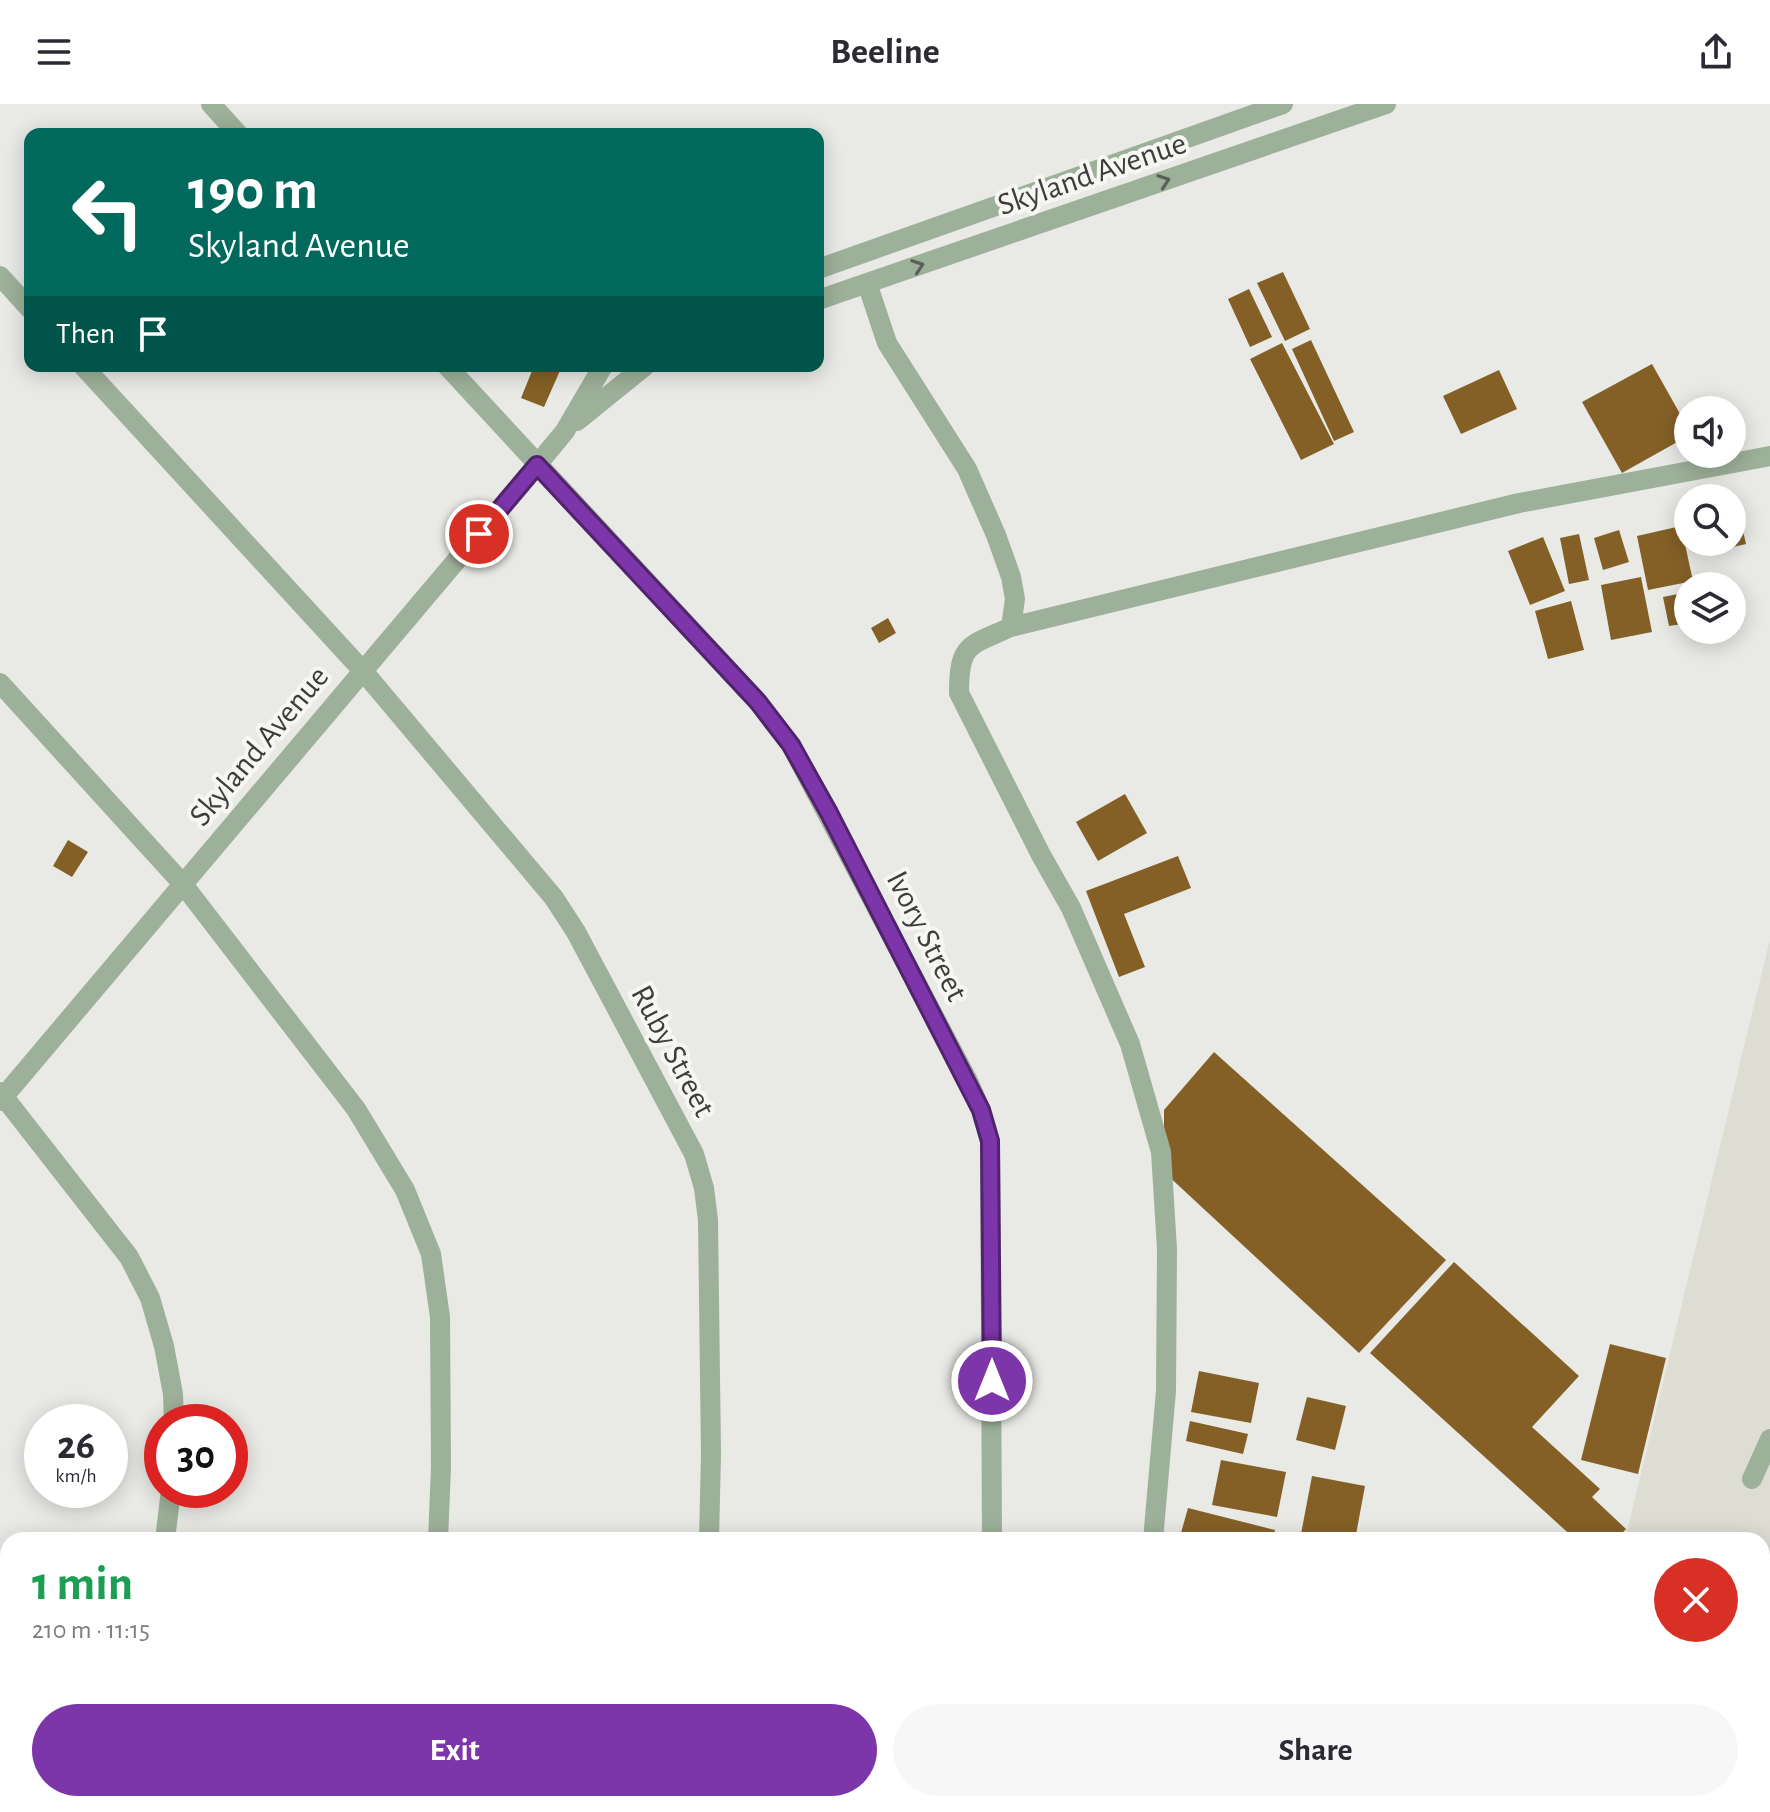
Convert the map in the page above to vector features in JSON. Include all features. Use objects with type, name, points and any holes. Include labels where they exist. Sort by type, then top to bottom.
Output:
[{"type":"street","points":[[211,104],[233,128]]},
{"type":"street","name":"Skyland Avenue","points":[[824,267],[1283,104]]},
{"type":"street","name":"Skyland Avenue","points":[[824,298],[1386,104]]},
{"type":"street","points":[[0,276],[24,302]]},
{"type":"street","points":[[867,283],[887,343],[967,469],[996,535],[1015,599],[1011,627]]},
{"type":"street","name":"Ruby Street","points":[[89,372],[363,671],[554,898],[576,932],[694,1154],[704,1188],[708,1220],[709,1532]]},
{"type":"street","name":"Ivory Street","points":[[452,372],[758,702],[791,745],[981,1110],[990,1141],[992,1532]]},
{"type":"street","name":"Skyland Avenue","points":[[1,1096],[537,465],[565,431],[599,372]]},
{"type":"street","name":"Skyland Avenue","points":[[565,431],[638,372]]},
{"type":"street","points":[[1154,1532],[1166,1391],[1167,1249],[1161,1152],[1130,1044],[1071,908],[959,693],[959,663],[971,645],[1011,627],[1519,503],[1770,456]]},
{"type":"street","points":[[0,683],[182,883],[356,1109],[405,1190],[431,1254],[440,1317],[438,1532]]},
{"type":"street","points":[[1,1096],[129,1257],[150,1298],[164,1346],[173,1404]]},
{"type":"street","points":[[1752,1479],[1770,1439]]},
{"type":"street","points":[[166,1532],[169,1508]]},
{"type":"shaded area","points":[[1770,939],[1770,1532],[1627,1532]]},
{"type":"building","points":[[1283,272],[1310,329],[1285,341],[1257,283]]},
{"type":"building","points":[[1249,289],[1272,337],[1250,347],[1228,299]]},
{"type":"building","points":[[1311,340],[1354,432],[1334,441],[1292,349]]},
{"type":"building","points":[[1282,343],[1334,444],[1301,460],[1250,359]]},
{"type":"building","points":[[1652,364],[1674,403],[1674,444],[1622,473],[1582,402]]},
{"type":"building","points":[[1499,370],[1517,409],[1461,434],[1443,396]]},
{"type":"building","points":[[532,372],[559,372],[544,407],[521,398]]},
{"type":"building","points":[[1674,528],[1674,556],[1688,556],[1691,572],[1674,572],[1674,585],[1648,590],[1637,536]]},
{"type":"building","points":[[1619,530],[1629,562],[1603,570],[1594,538]]},
{"type":"building","points":[[1579,534],[1589,580],[1569,584],[1560,538]]},
{"type":"building","points":[[1543,537],[1565,591],[1530,605],[1508,551]]},
{"type":"building","points":[[1641,577],[1652,632],[1611,640],[1601,585]]},
{"type":"building","points":[[1674,595],[1674,625],[1669,626],[1663,597]]},
{"type":"building","points":[[1571,601],[1584,650],[1548,659],[1535,611]]},
{"type":"building","points":[[888,618],[896,633],[879,643],[871,628]]},
{"type":"building","points":[[1125,794],[1147,833],[1098,861],[1076,822]]},
{"type":"building","points":[[68,840],[88,852],[72,877],[53,866]]},
{"type":"building","points":[[1178,856],[1191,888],[1124,914],[1145,967],[1119,977],[1086,891]]},
{"type":"building","points":[[1214,1052],[1446,1260],[1359,1353],[1164,1172],[1164,1110]]},
{"type":"building","points":[[1454,1262],[1579,1376],[1532,1427],[1600,1489],[1592,1497],[1626,1529],[1623,1532],[1567,1532],[1370,1353]]},
{"type":"building","points":[[1610,1344],[1666,1358],[1638,1474],[1581,1460]]},
{"type":"building","points":[[1199,1371],[1259,1383],[1251,1423],[1191,1412]]},
{"type":"building","points":[[1307,1397],[1346,1406],[1335,1450],[1296,1440]]},
{"type":"building","points":[[1190,1421],[1248,1434],[1243,1454],[1186,1441]]},
{"type":"building","points":[[1221,1460],[1286,1472],[1277,1517],[1212,1505]]},
{"type":"building","points":[[1312,1476],[1365,1486],[1356,1532],[1301,1532]]},
{"type":"building","points":[[1188,1508],[1275,1530],[1275,1532],[1181,1532]]},
{"type":"route","points":[[479,534],[537,465],[758,702],[791,745],[981,1110],[990,1141],[992,1381]]}]
